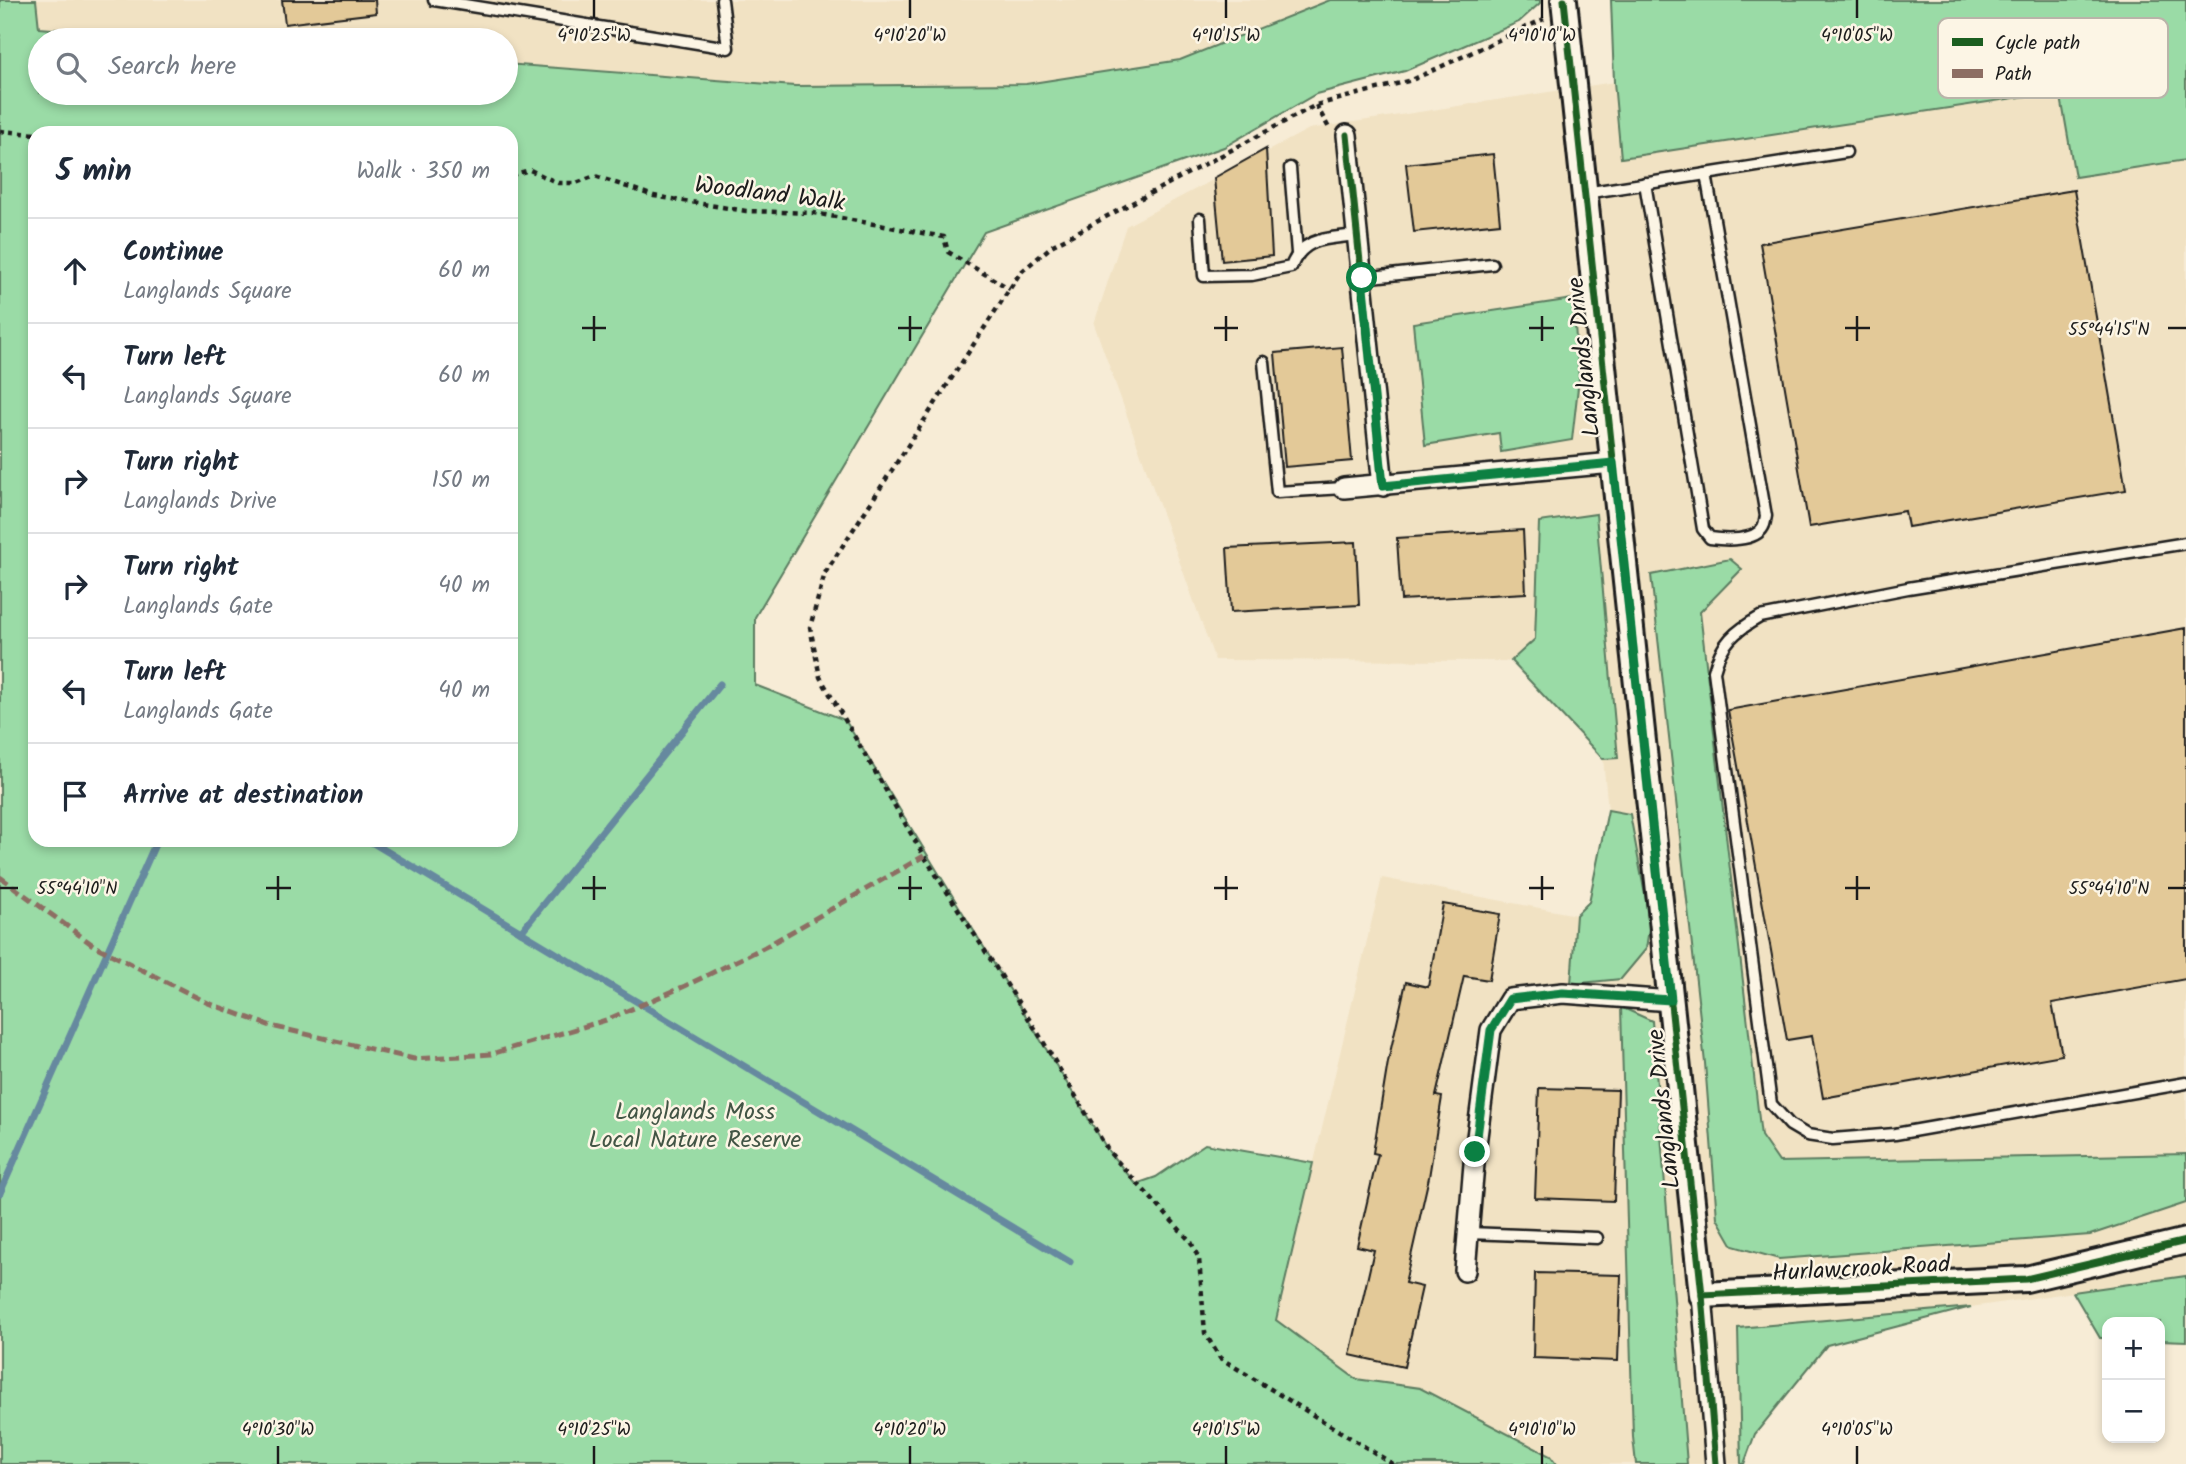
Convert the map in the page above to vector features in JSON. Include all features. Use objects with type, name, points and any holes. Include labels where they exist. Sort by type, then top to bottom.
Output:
[{"type":"street","name":"Langlands Drive","points":[[1557,5],[1584,193],[1702,1295]]},
{"type":"street","points":[[1347,135],[1383,486]]},
{"type":"street","points":[[1344,488],[1613,463]]},
{"type":"street","points":[[1465,1271],[1475,1152],[1491,1030],[1510,999],[1563,993],[1671,1000]]},
{"type":"street","name":"Hurlawcrook Road","points":[[1702,1295],[2026,1279],[2186,1241]]},
{"type":"street","points":[[1702,1295],[1716,1464]]},
{"type":"lane","points":[[434,0],[728,48],[722,0]]},
{"type":"lane","points":[[1584,193],[1846,152]]},
{"type":"lane","points":[[1200,219],[1204,276],[1252,275],[1291,267],[1297,253],[1290,168]]},
{"type":"lane","points":[[1645,183],[1703,529],[1710,538],[1725,540],[1754,535],[1763,528],[1766,516],[1706,174]]},
{"type":"lane","points":[[1297,253],[1313,241],[1357,234]]},
{"type":"lane","points":[[1362,278],[1492,264]]},
{"type":"lane","points":[[1264,362],[1277,492],[1344,488]]},
{"type":"lane","points":[[2186,543],[1908,588],[1760,617],[1740,628],[1719,653],[1714,671],[1771,1104],[1790,1125],[1807,1135],[1833,1139],[1895,1134],[2186,1083]]},
{"type":"lane","points":[[1468,1233],[1597,1238]]},
{"type":"path","points":[[1393,1464],[1220,1358],[1205,1333],[1199,1259],[1191,1242],[1109,1152],[1038,1033],[924,856],[820,677],[810,627],[825,573],[1020,273],[1053,245],[1316,105],[1412,80],[1545,19],[1557,5]]},
{"type":"path","points":[[0,131],[28,134]]},
{"type":"shaded area","points":[[36,0],[1330,0],[1180,60],[1026,84],[795,86],[518,65],[518,28],[38,28]]},
{"type":"shaded area","points":[[1614,82],[1621,158],[2014,98],[2061,98],[2075,177],[2186,160],[2186,1276],[1971,1307],[1738,1328],[1741,1464],[1472,1464],[1276,1320],[1382,878],[1576,915],[1589,902],[1608,810],[1603,759],[1511,661],[1215,660],[1094,324],[1126,226],[1309,129]]},
{"type":"green space","name":"Langlands Moss Local Nature Reserve","points":[[0,0],[36,0],[39,28],[28,28],[28,105],[518,105],[518,65],[795,86],[1026,84],[1180,60],[1330,0],[1540,0],[1519,22],[1405,71],[1316,94],[1224,147],[984,232],[755,617],[755,685],[845,720],[1109,1152],[1136,1184],[1156,1177],[1205,1144],[1313,1163],[1276,1320],[1356,1379],[1420,1388],[1550,1456],[1556,1464],[0,1464]]},
{"type":"green space","points":[[1611,0],[2186,0],[2186,160],[2075,177],[2061,98],[2168,98],[2168,18],[1938,18],[1938,98],[2014,98],[1621,158],[1614,82]]},
{"type":"green space","points":[[1573,299],[1579,378],[1572,440],[1501,452],[1499,433],[1425,445],[1413,323]]},
{"type":"green space","points":[[1596,514],[1618,758],[1603,759],[1511,661],[1535,639],[1539,522]]},
{"type":"green space","points":[[1730,559],[1742,569],[1700,612],[1761,1136],[1779,1162],[2186,1154],[2186,1203],[2090,1235],[1779,1259],[1733,1246],[1717,1218],[1705,1063],[1651,575]]},
{"type":"green space","points":[[1608,810],[1630,814],[1650,922],[1646,949],[1621,979],[1571,984],[1576,915],[1589,902]]},
{"type":"green space","points":[[1621,1007],[1652,1021],[1687,1464],[1636,1464],[1633,1437]]},
{"type":"green space","points":[[2186,1276],[2186,1341],[2165,1340],[2165,1317],[2102,1317],[2100,1338],[2073,1292]]},
{"type":"green space","points":[[1971,1307],[1827,1345],[1755,1434],[1744,1464],[1741,1464],[1738,1328]]},
{"type":"building","points":[[282,0],[375,0],[376,13],[285,24]]},
{"type":"building","points":[[1266,149],[1272,256],[1222,261],[1214,178]]},
{"type":"building","points":[[1493,154],[1500,223],[1414,232],[1406,164]]},
{"type":"building","points":[[2074,190],[2126,490],[1908,527],[1905,511],[1809,527],[1760,243]]},
{"type":"building","points":[[1342,347],[1352,461],[1285,467],[1275,353]]},
{"type":"building","points":[[1523,530],[1526,593],[1401,600],[1397,538]]},
{"type":"building","points":[[1356,542],[1359,605],[1231,612],[1227,548]]},
{"type":"building","points":[[2186,628],[2186,979],[2052,1003],[2062,1055],[1823,1098],[1812,1036],[1787,1040],[1728,710]]},
{"type":"building","points":[[1443,904],[1500,914],[1489,980],[1464,976],[1436,1096],[1442,1097],[1429,1177],[1405,1283],[1422,1287],[1404,1367],[1350,1355],[1374,1250],[1357,1246],[1378,1154],[1373,1153],[1388,1062],[1406,982],[1428,987]]},
{"type":"building","points":[[1539,1088],[1618,1090],[1614,1201],[1535,1198]]},
{"type":"building","points":[[1535,1273],[1621,1275],[1618,1361],[1533,1358]]},
{"type":"waterway","points":[[521,932],[720,684]]},
{"type":"waterway","points":[[0,1193],[154,847]]},
{"type":"waterway","points":[[380,847],[1070,1262]]},
{"type":"marked path","points":[[0,877],[93,945],[208,1003],[271,1026],[414,1059],[491,1054],[606,1020],[765,947],[924,856]]},
{"type":"cycle path","points":[[1564,0],[1702,1295],[1716,1464]]},
{"type":"cycle path","points":[[1347,135],[1383,486]]},
{"type":"cycle path","points":[[1702,1295],[2026,1279],[2186,1241]]},
{"type":"route","points":[[1362,278],[1383,486],[1613,463],[1671,1000],[1563,993],[1510,999],[1491,1030],[1475,1152]]}]
